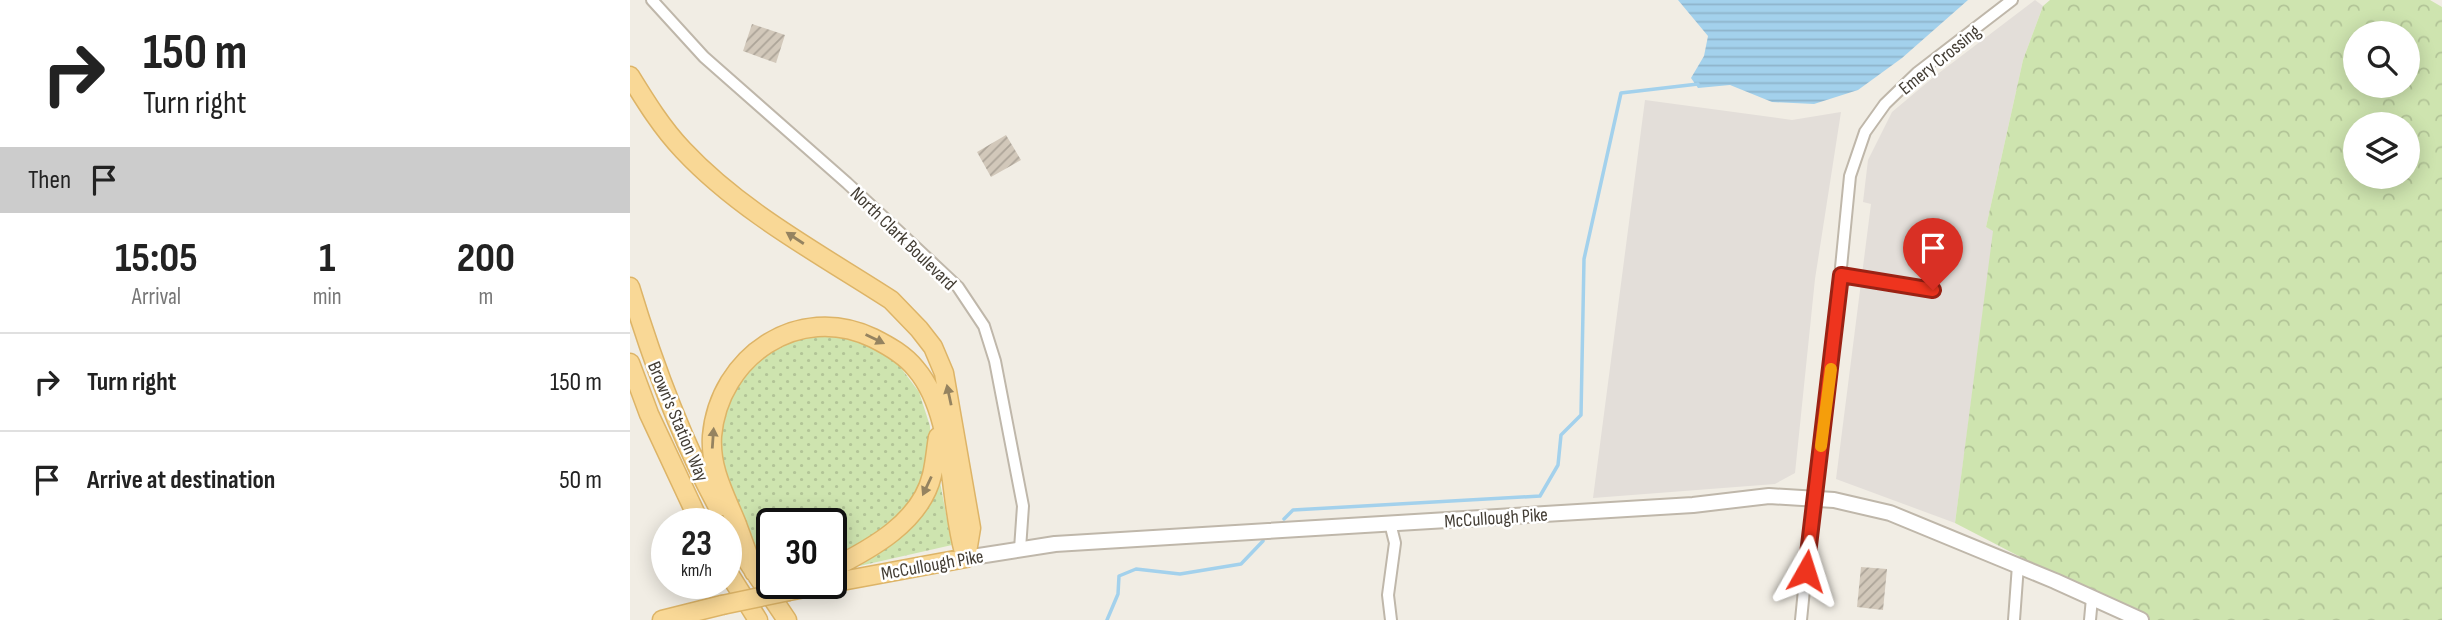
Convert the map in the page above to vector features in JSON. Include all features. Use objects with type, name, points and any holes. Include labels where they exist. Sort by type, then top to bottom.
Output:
[{"type":"main road","points":[[630,76],[652,112],[682,150],[707,173],[762,216],[891,300],[909,317],[933,348],[944,373],[950,400],[971,528],[965,558]]},
{"type":"main road","name":"Brown's Station Way","points":[[630,287],[646,340],[703,479],[754,572],[787,620]]},
{"type":"main road","points":[[754,572],[719,486],[712,458],[712,436],[722,394],[732,376],[757,351],[778,336],[811,327],[830,326],[858,332],[886,344],[916,369],[941,420],[959,536],[965,558]]},
{"type":"main road","name":"Brown's Station Way","points":[[630,363],[649,414],[693,508]]},
{"type":"main road","points":[[847,560],[878,542],[912,513],[932,477],[941,420]]},
{"type":"main road","name":"McCullough Pike","points":[[847,580],[965,558]]},
{"type":"main road","points":[[742,594],[758,620]]},
{"type":"main road","name":"McCullough Pike","points":[[662,620],[756,597]]},
{"type":"street","name":"Emery Crossing","points":[[1801,620],[1832,359],[1850,176],[1865,132],[1885,104],[1917,73],[2012,0]]},
{"type":"street","name":"North Clark Boulevard","points":[[659,3],[704,57],[837,174],[958,287],[984,326],[995,361],[1023,506],[1020,549]]},
{"type":"street","name":"McCullough Pike","points":[[965,558],[1055,544],[1693,505],[1769,496],[1834,500],[1890,513],[2018,565],[2141,620]]},
{"type":"street","points":[[1390,523],[1395,543],[1388,596],[1391,620]]},
{"type":"street","points":[[2014,620],[2018,565]]},
{"type":"street","points":[[2090,620],[2092,597]]},
{"type":"lane","points":[[1841,275],[1933,290]]},
{"type":"shaded area","points":[[2035,0],[2043,6],[2023,60],[1986,227],[1994,230],[1955,523],[1836,479],[1871,204],[1863,202],[1868,160],[1892,112]]},
{"type":"shaded area","points":[[1645,100],[1792,120],[1841,112],[1815,279],[1795,473],[1775,484],[1593,498]]},
{"type":"green space","points":[[2050,0],[2430,0],[2442,7],[2442,620],[2142,620],[1955,523],[1993,231],[1986,227],[2023,60],[2043,6]]},
{"type":"green space","points":[[814,336],[846,338],[870,346],[898,364],[919,392],[930,426],[931,446],[918,493],[890,527],[847,553],[847,508],[756,508],[756,548],[742,521],[742,508],[736,508],[722,468],[722,421],[733,391],[752,365],[764,355]]},
{"type":"green space","points":[[939,477],[952,545],[847,568]]},
{"type":"water","points":[[1678,0],[1968,0],[1902,58],[1858,90],[1814,104],[1772,102],[1730,85],[1698,88],[1691,78],[1704,56],[1708,36]]},
{"type":"building","points":[[752,24],[785,35],[776,63],[743,51]]},
{"type":"building","points":[[1006,135],[1021,160],[991,177],[977,152]]},
{"type":"building","points":[[1861,567],[1887,569],[1883,610],[1857,607]]},
{"type":"waterway","points":[[1284,519],[1293,510],[1540,496],[1558,465],[1561,435],[1581,415],[1584,259],[1621,93],[1698,84]]},
{"type":"waterway","points":[[1107,620],[1118,594],[1119,576],[1136,569],[1180,574],[1241,564],[1263,541]]},
{"type":"slow traffic","points":[[1821,446],[1831,369]]},
{"type":"route","points":[[1806,571],[1841,275],[1933,290]]}]
